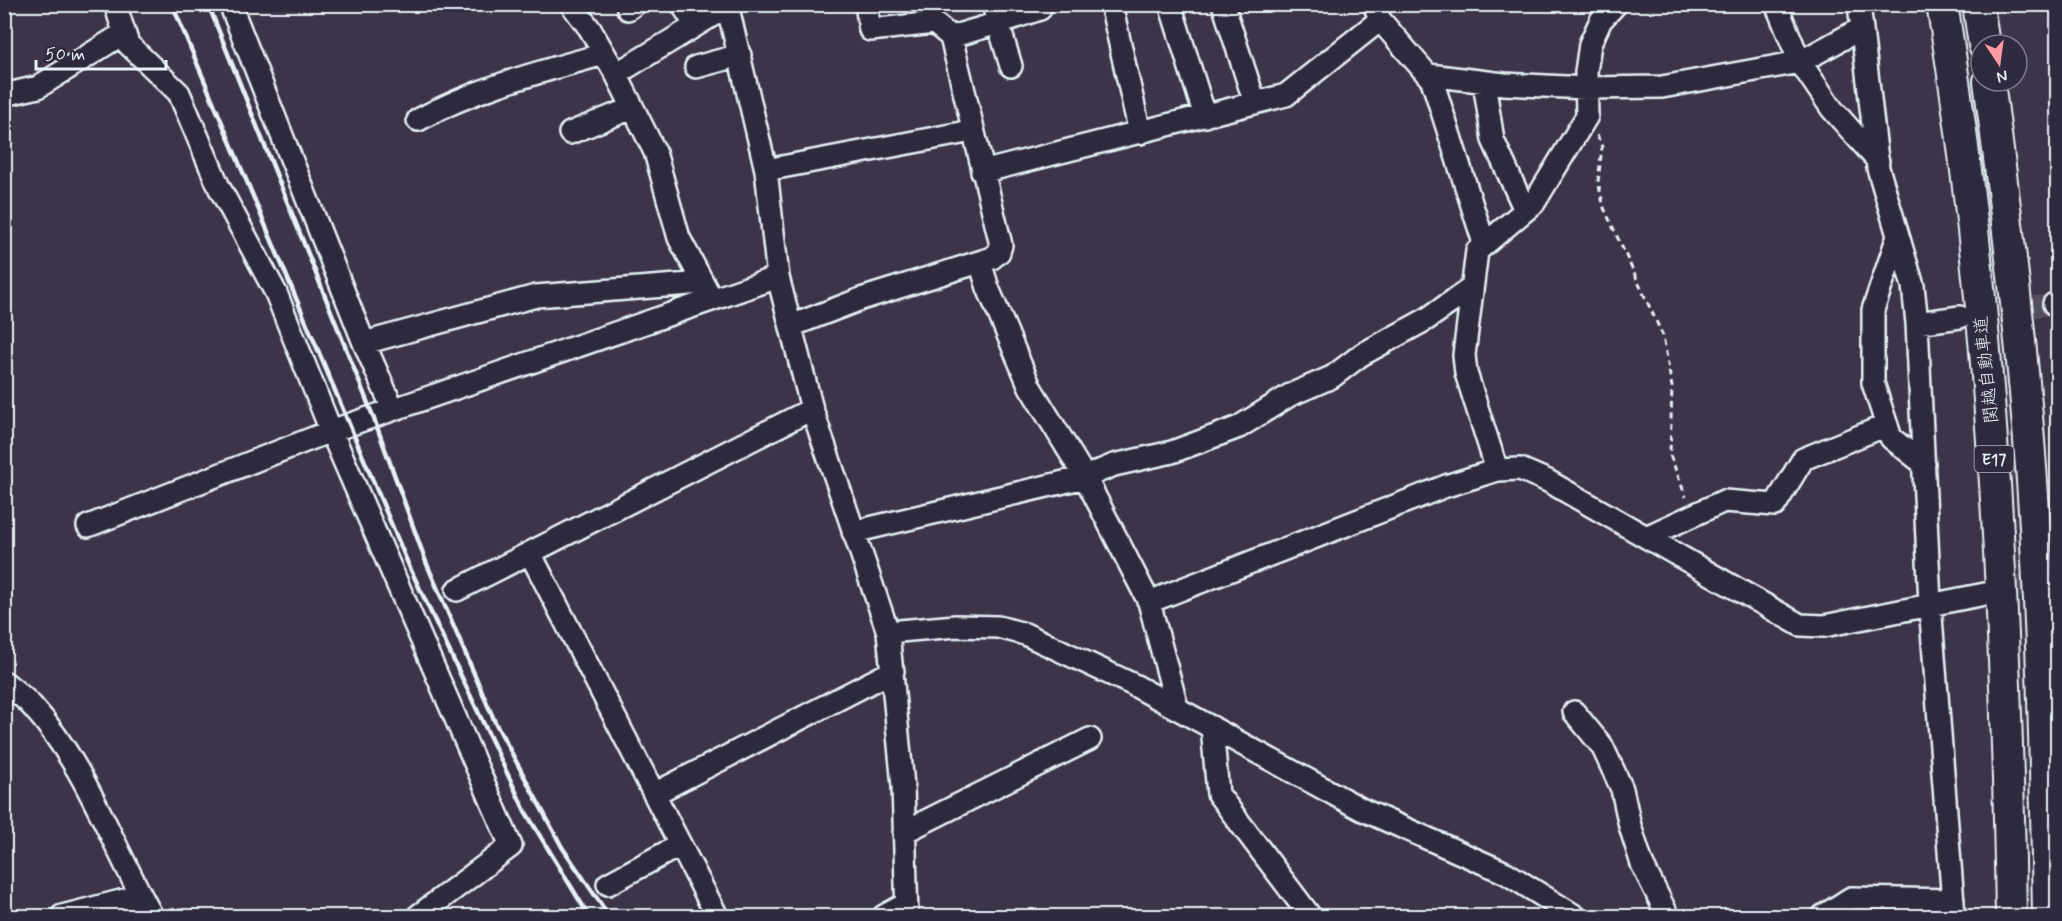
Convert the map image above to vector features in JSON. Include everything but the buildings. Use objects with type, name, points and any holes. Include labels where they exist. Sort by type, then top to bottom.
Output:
[{"type":"highway","name":"関越自動車道","points":[[1942,4],[1965,170],[1997,495],[2006,665],[2011,916]]},
{"type":"highway","points":[[1978,4],[1982,33]]},
{"type":"highway","name":"関越自動車道","points":[[1990,93],[2022,351],[2033,492],[2042,661],[2048,916]]},
{"type":"street","points":[[115,4],[129,45],[179,93],[219,186],[276,293],[331,431],[511,846],[418,916]]},
{"type":"street","points":[[230,4],[364,343],[393,409]]},
{"type":"street","points":[[571,4],[604,54],[655,152],[679,238],[707,292]]},
{"type":"street","points":[[791,326],[861,299],[980,262],[999,252],[1001,245],[951,37],[934,23],[870,30],[866,4]]},
{"type":"street","points":[[1111,4],[1140,133]]},
{"type":"street","points":[[1170,4],[1205,116]]},
{"type":"street","points":[[1223,4],[1255,103]]},
{"type":"street","points":[[1497,470],[1466,374],[1464,355],[1470,289],[1477,251],[1534,203],[1587,116],[1586,88],[1590,44],[1601,20],[1616,4]]},
{"type":"street","points":[[1776,4],[1800,62],[1832,109],[1878,161]]},
{"type":"street","points":[[615,74],[728,5],[766,170],[778,277],[812,409],[888,632],[893,671],[907,910],[884,916]]},
{"type":"street","points":[[951,37],[995,14],[1040,9]]},
{"type":"street","points":[[1429,75],[1484,82],[1586,88],[1662,87],[1800,62],[1863,11]]},
{"type":"street","points":[[1822,916],[1851,898],[1954,908],[1930,604],[1917,323],[1912,286],[1878,161],[1863,11]]},
{"type":"street","points":[[982,172],[1286,95],[1377,12],[1429,75],[1484,243]]},
{"type":"street","points":[[995,14],[1011,66]]},
{"type":"street","points":[[4,95],[38,87],[124,33]]},
{"type":"street","points":[[418,120],[448,103],[510,81],[604,54]]},
{"type":"street","points":[[696,67],[740,55]]},
{"type":"street","points":[[1484,82],[1493,140],[1526,210]]},
{"type":"street","points":[[570,133],[632,108]]},
{"type":"street","points":[[766,170],[972,131]]},
{"type":"street","points":[[1898,236],[1873,309],[1873,383],[1891,438],[1924,464]]},
{"type":"street","points":[[980,262],[988,288],[1030,387],[1085,477],[1149,602],[1177,707]]},
{"type":"street","points":[[88,526],[331,431],[707,292],[778,277]]},
{"type":"street","points":[[853,532],[1085,477],[1114,465],[1172,452],[1239,427],[1290,395],[1332,376],[1361,355],[1427,319],[1470,289]]},
{"type":"street","points":[[364,343],[537,297],[707,292]]},
{"type":"street","points":[[1917,323],[1960,317]]},
{"type":"street","points":[[458,590],[812,409]]},
{"type":"street","points":[[1646,537],[1724,501],[1775,505],[1803,459],[1887,425]]},
{"type":"street","points":[[1149,602],[1446,486],[1497,470],[1520,469],[1548,481],[1800,625],[1824,626],[1985,594]]},
{"type":"street","points":[[530,553],[717,916]]},
{"type":"street","points":[[888,632],[957,626],[998,627],[1024,634],[1087,660],[1363,810],[1506,873],[1575,916]]},
{"type":"street","points":[[654,794],[893,671]]},
{"type":"street","points":[[4,682],[32,706],[54,734],[86,788],[152,916]]},
{"type":"street","points":[[1574,712],[1602,746],[1622,789],[1630,826],[1642,864],[1668,916]]},
{"type":"street","points":[[1212,726],[1218,794],[1310,916]]},
{"type":"street","points":[[904,832],[1090,738]]},
{"type":"street","points":[[608,884],[680,845]]},
{"type":"street","points":[[62,916],[140,896]]},
{"type":"path","points":[[1587,116],[1602,147],[1598,182],[1604,208],[1663,336],[1672,387],[1670,455],[1693,515]]},
{"type":"tunnel","points":[[1968,316],[2054,304]]},
{"type":"tunnel","points":[[1988,593],[2058,577]]},
{"type":"railway","points":[[172,4],[409,566],[525,811],[589,916]]},
{"type":"railway","points":[[208,4],[373,416],[426,562],[495,722],[562,847],[609,916]]}]
